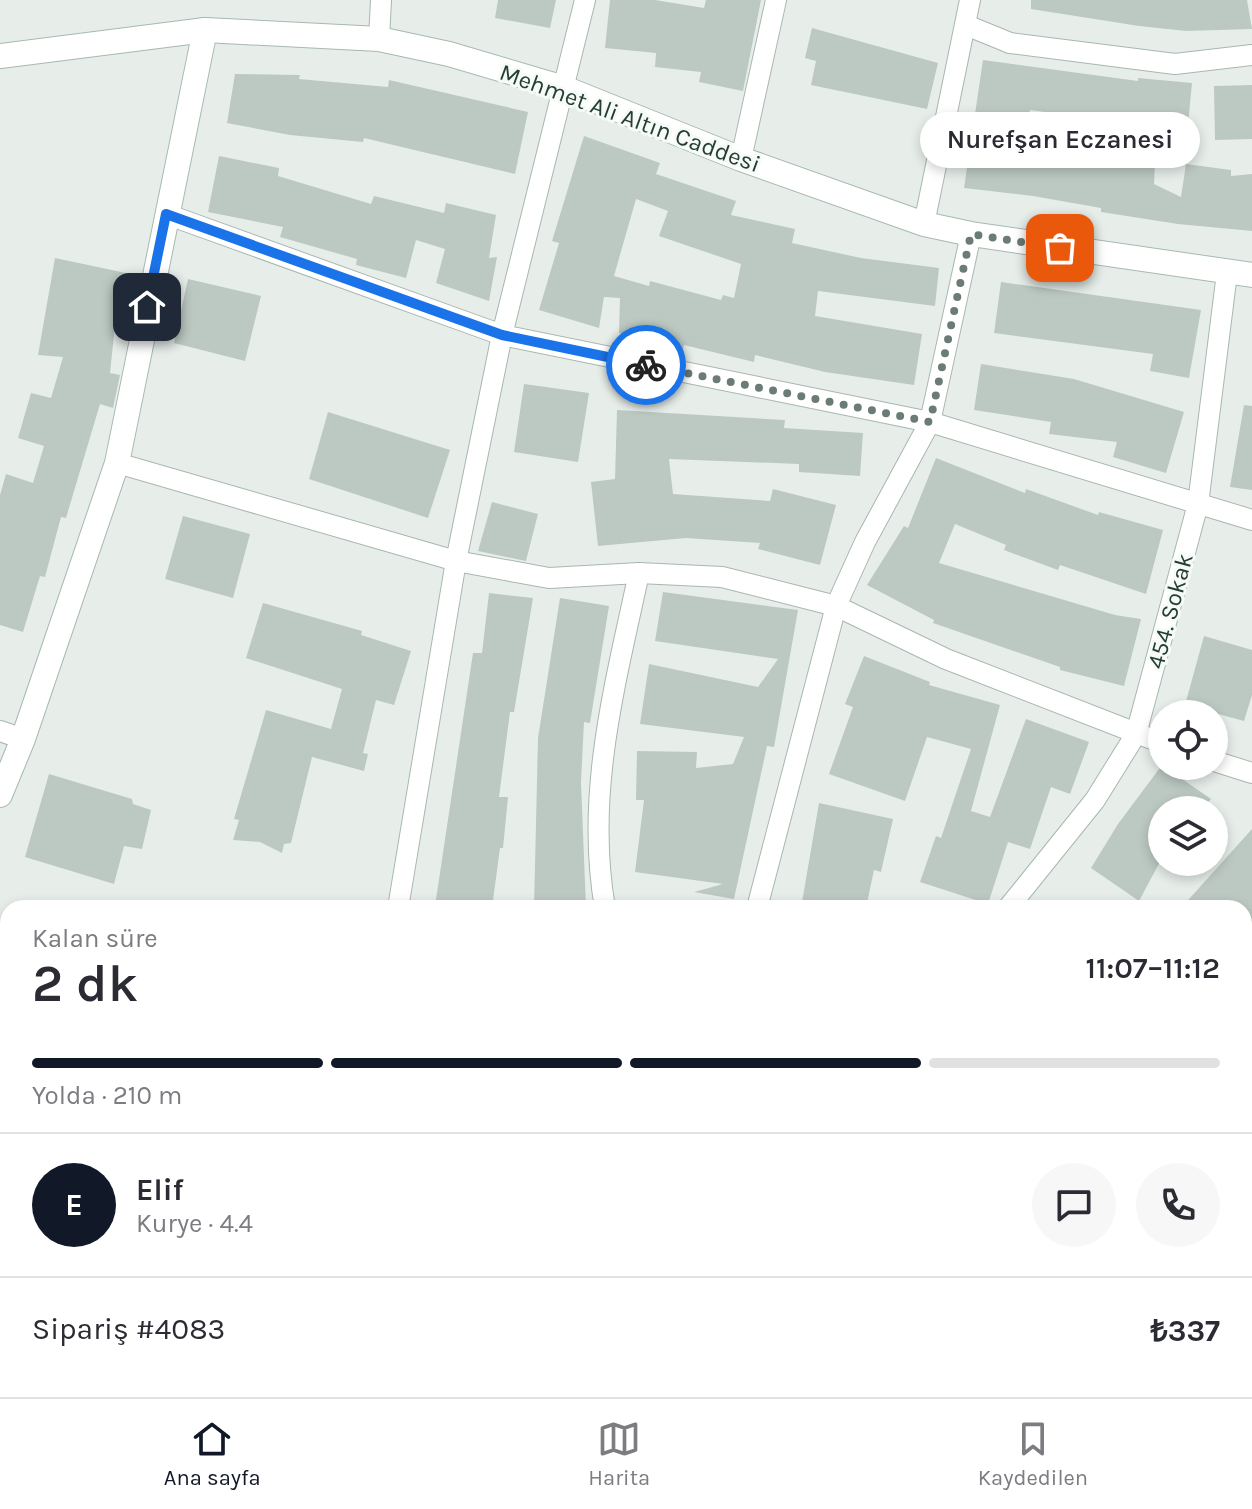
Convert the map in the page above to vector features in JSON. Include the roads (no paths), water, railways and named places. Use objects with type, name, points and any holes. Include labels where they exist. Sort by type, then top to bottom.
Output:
[{"type":"street","points":[[379,39],[381,0]]},
{"type":"street","points":[[399,900],[456,561],[502,335],[585,0]]},
{"type":"street","points":[[741,159],[776,0]]},
{"type":"street","points":[[924,224],[970,0]]},
{"type":"street","points":[[966,25],[1010,43],[1175,64],[1252,55]]},
{"type":"street","points":[[0,795],[23,739],[117,463],[205,30]]},
{"type":"street","name":"Mehmet Ali Altın Caddesi","points":[[0,56],[205,30],[379,39],[449,54],[564,88],[741,159],[924,224],[971,234],[1252,275]]},
{"type":"street","points":[[166,214],[502,335],[930,422],[1252,520]]},
{"type":"street","points":[[759,900],[836,606],[865,542],[930,422],[971,234]]},
{"type":"street","name":"454. Sokak","points":[[1014,900],[1095,800],[1136,734],[1198,504],[1216,386],[1227,273]]},
{"type":"street","points":[[117,463],[456,561],[549,578],[639,573],[722,577],[836,606],[946,659],[1148,738]]},
{"type":"street","points":[[604,900],[597,810],[602,751],[639,573]]},
{"type":"street","points":[[0,731],[23,739]]},
{"type":"street","points":[[1228,765],[1252,773]]},
{"type":"place","name":"Nurefşan Eczanesi","points":[[1060,248]]}]
